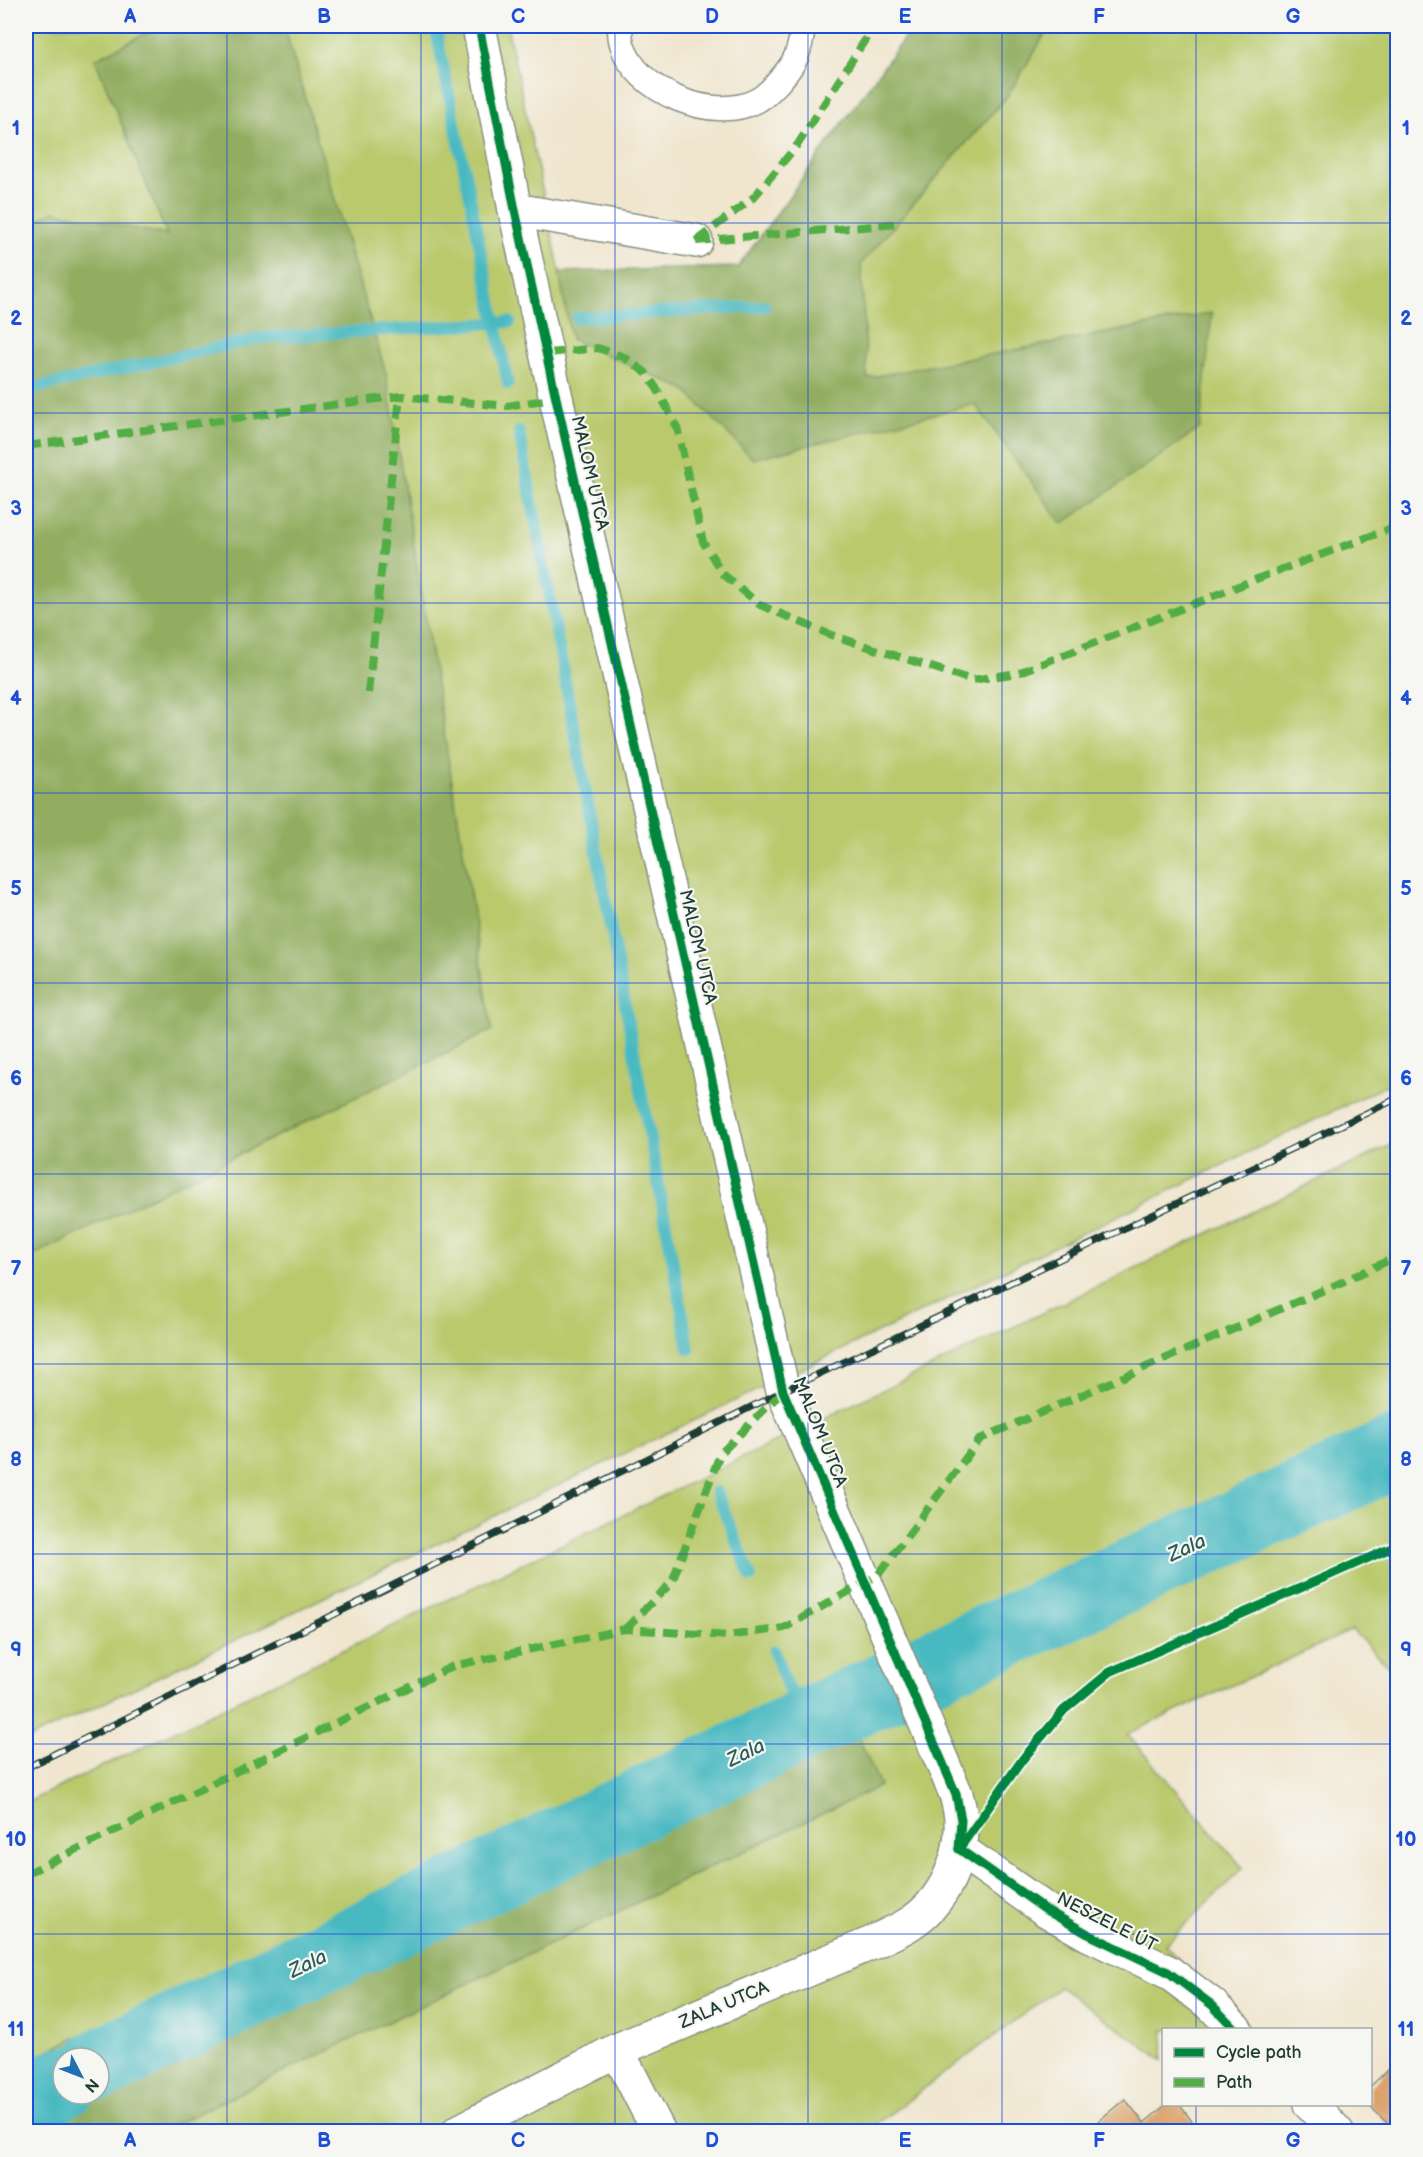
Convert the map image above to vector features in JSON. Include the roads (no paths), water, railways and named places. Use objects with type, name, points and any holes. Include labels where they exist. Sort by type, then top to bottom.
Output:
[{"type":"street","name":"MALOM UTCA","points":[[479,26],[515,210],[783,1391],[956,1794],[960,1835]]},
{"type":"street","points":[[515,210],[696,241]]},
{"type":"street","name":"NESZELE ÚT","points":[[960,1835],[1046,1910],[1088,1934],[1168,1972],[1212,2005],[1234,2028]]},
{"type":"street","name":"ZALA UTCA","points":[[458,2132],[617,2050],[872,1943],[911,1923],[935,1900],[949,1880],[960,1835]]},
{"type":"street","points":[[617,2050],[659,2132]]},
{"type":"street","points":[[1312,2106],[1337,2132]]},
{"type":"lane","points":[[620,26],[622,44],[629,59],[650,82],[676,98],[693,105],[730,108],[758,101],[770,91],[795,60],[803,26]]},
{"type":"waterway","points":[[435,26],[508,384]]},
{"type":"waterway","points":[[577,318],[765,306]]},
{"type":"waterway","points":[[26,390],[261,338],[510,322]]},
{"type":"waterway","points":[[519,432],[689,1349]]},
{"type":"waterway","name":"Zala","points":[[111,2059],[802,1726],[1398,1451]]},
{"type":"waterway","points":[[716,1492],[751,1577]]},
{"type":"waterway","points":[[774,1651],[802,1726]]},
{"type":"waterway","name":"Zala","points":[[26,2100],[51,2088]]},
{"type":"railway","points":[[26,1768],[783,1391],[1398,1098]]}]
